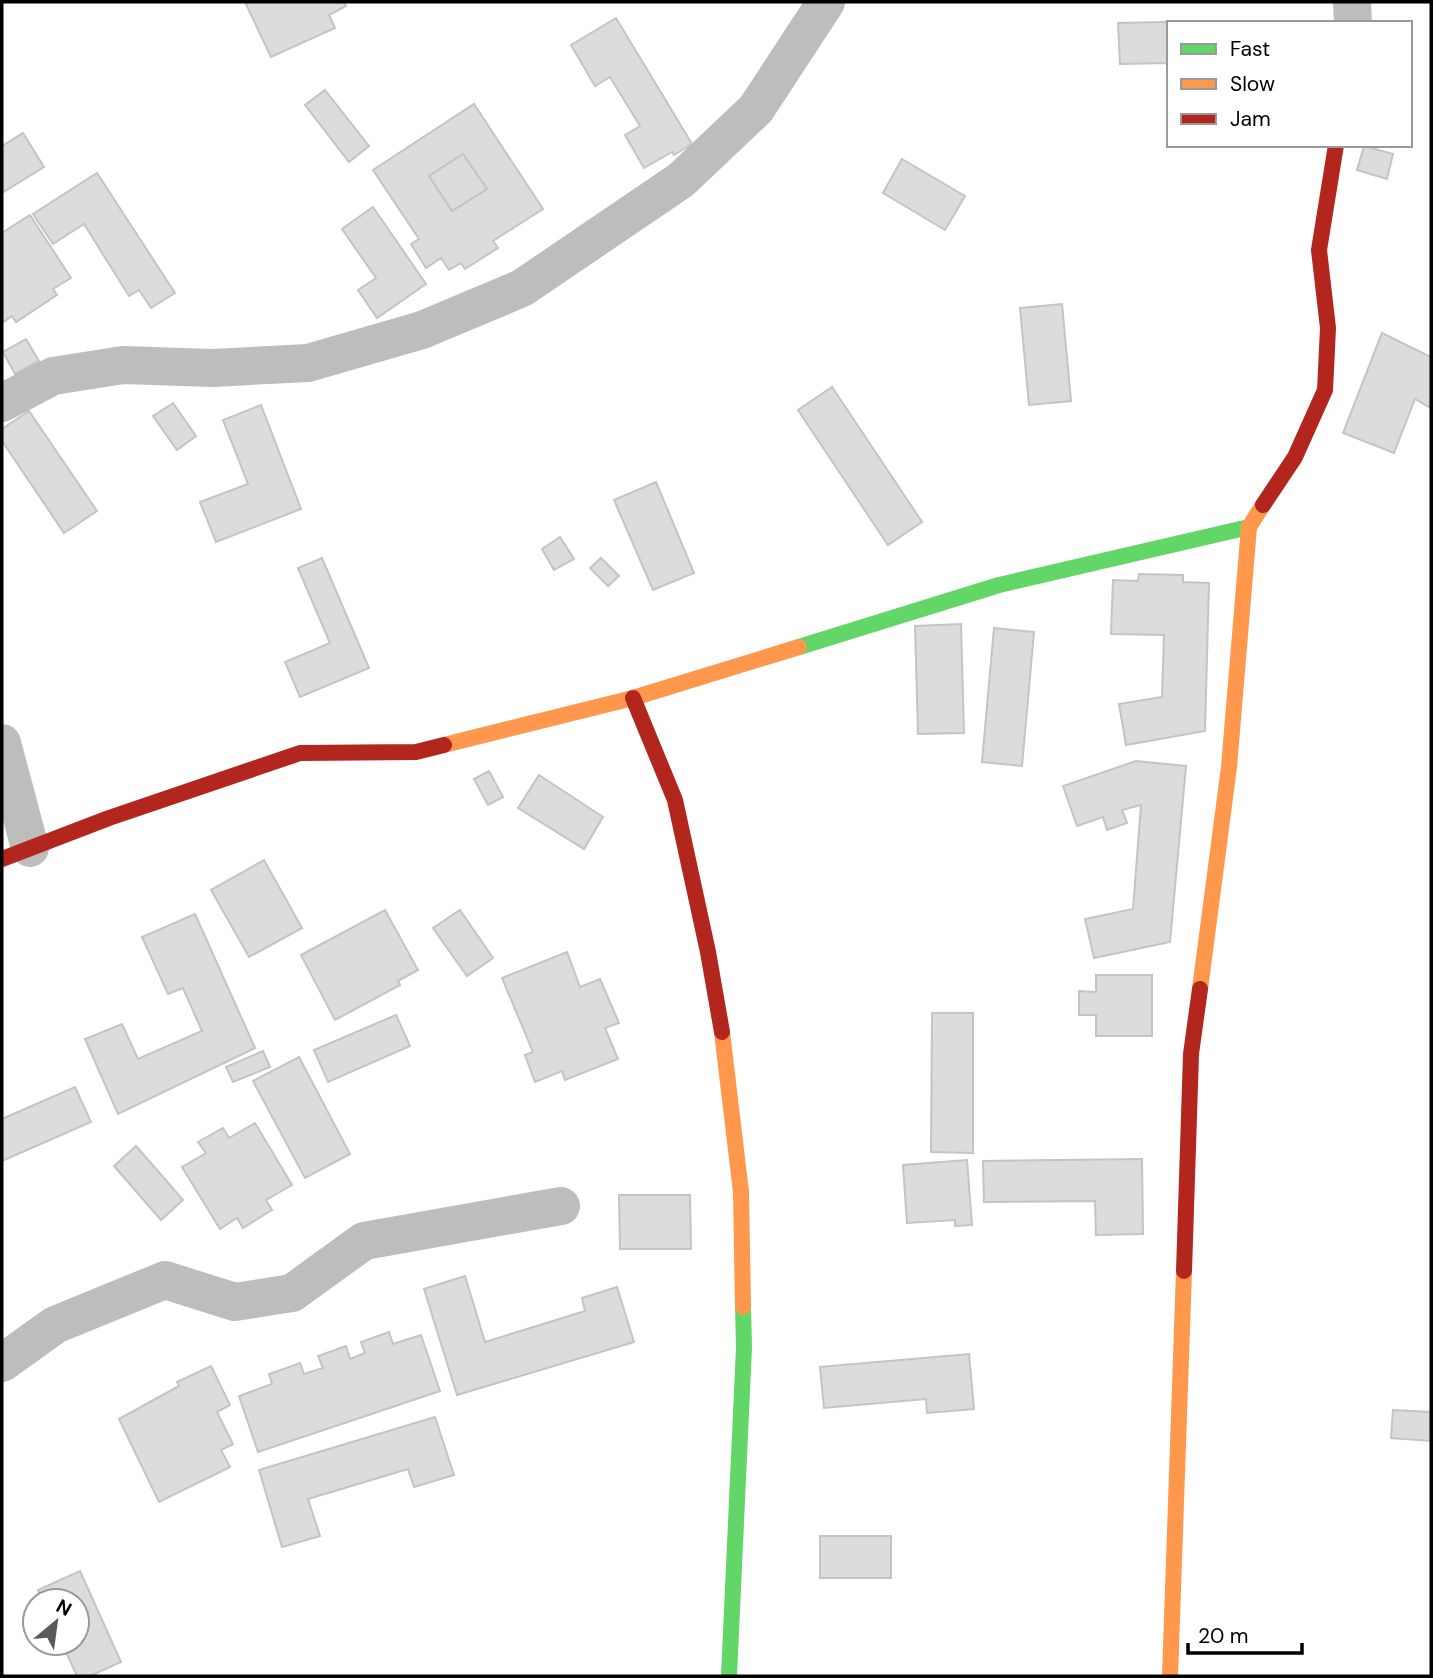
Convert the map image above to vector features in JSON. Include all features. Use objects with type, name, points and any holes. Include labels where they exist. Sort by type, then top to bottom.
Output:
[{"type":"street","points":[[2,403],[53,376],[123,365],[213,368],[308,363],[422,330],[522,288],[681,180],[747,118],[756,109],[825,2]]},
{"type":"street","points":[[1352,2],[1353,21]]},
{"type":"street","points":[[1170,1676],[1191,1054],[1229,767],[1249,527],[1295,457],[1325,390],[1328,328],[1319,250],[1336,147]]},
{"type":"street","points":[[2,743],[16,853],[109,818],[300,753],[416,752],[633,698],[999,585],[1249,527]]},
{"type":"street","points":[[633,698],[675,800],[689,863],[724,1044],[741,1192],[744,1347],[729,1676]]},
{"type":"street","points":[[2,1363],[55,1325],[165,1280],[235,1302],[292,1293],[364,1241],[561,1206]]},
{"type":"building","points":[[245,2],[344,2],[346,6],[329,15],[335,28],[271,57]]},
{"type":"building","points":[[616,18],[692,144],[644,168],[625,135],[640,126],[610,77],[595,86],[571,45]]},
{"type":"building","points":[[1167,22],[1167,63],[1120,64],[1118,23]]},
{"type":"building","points":[[325,90],[369,146],[349,162],[305,105]]},
{"type":"building","points":[[474,104],[543,209],[493,241],[498,248],[465,269],[461,263],[449,270],[441,258],[426,268],[411,244],[419,239],[373,170]],"holes":[[[463,154],[487,189],[452,211],[429,176]]]},
{"type":"building","points":[[23,133],[44,167],[2,193],[2,146]]},
{"type":"building","points":[[1364,147],[1393,154],[1387,179],[1357,170]]},
{"type":"building","points":[[463,154],[487,189],[452,211],[429,176]]},
{"type":"building","points":[[902,159],[965,196],[945,230],[883,193]]},
{"type":"building","points":[[97,173],[175,293],[151,308],[139,290],[129,296],[84,224],[53,244],[33,214]]},
{"type":"building","points":[[373,207],[426,284],[377,318],[358,290],[376,278],[342,229]]},
{"type":"building","points":[[30,215],[71,278],[53,289],[57,295],[16,322],[12,316],[2,323],[2,233]]},
{"type":"building","points":[[1062,304],[1071,401],[1029,405],[1020,308]]},
{"type":"building","points":[[1382,333],[1431,357],[1431,402],[1429,407],[1415,399],[1394,453],[1343,433]]},
{"type":"building","points":[[26,339],[39,361],[15,374],[3,352]]},
{"type":"building","points":[[832,387],[922,522],[888,545],[798,410]]},
{"type":"building","points":[[173,403],[196,436],[177,450],[153,416]]},
{"type":"building","points":[[261,405],[301,509],[216,542],[200,502],[248,484],[223,420]]},
{"type":"building","points":[[29,411],[97,511],[64,533],[2,441],[2,429]]},
{"type":"building","points":[[656,482],[694,573],[653,590],[614,500]]},
{"type":"building","points":[[560,537],[574,559],[554,570],[542,549]]},
{"type":"building","points":[[322,558],[369,668],[300,697],[285,662],[330,643],[298,568]]},
{"type":"building","points":[[601,558],[619,576],[608,586],[590,568]]},
{"type":"building","points":[[1139,574],[1183,575],[1183,582],[1209,583],[1205,731],[1126,745],[1119,704],[1162,697],[1164,635],[1111,634],[1113,580],[1138,581]]},
{"type":"building","points":[[961,624],[964,733],[918,734],[915,626]]},
{"type":"building","points":[[994,628],[1034,632],[1022,766],[982,762]]},
{"type":"building","points":[[1136,761],[1186,766],[1170,942],[1094,958],[1085,919],[1133,909],[1141,805],[1122,810],[1127,823],[1107,830],[1103,817],[1077,826],[1063,786]]},
{"type":"building","points":[[489,771],[503,797],[488,805],[474,779]]},
{"type":"building","points":[[539,775],[603,817],[584,849],[518,808]]},
{"type":"building","points":[[264,860],[302,928],[249,957],[211,890]]},
{"type":"building","points":[[385,910],[418,970],[398,981],[400,985],[335,1020],[301,955]]},
{"type":"building","points":[[460,910],[493,958],[467,976],[433,928]]},
{"type":"building","points":[[195,914],[255,1048],[118,1114],[85,1039],[122,1024],[138,1059],[202,1031],[183,988],[168,994],[142,937]]},
{"type":"building","points":[[567,952],[580,987],[600,979],[619,1023],[605,1028],[618,1059],[565,1080],[562,1071],[535,1082],[525,1055],[533,1052],[502,978]]},
{"type":"building","points":[[1096,975],[1152,975],[1152,1036],[1096,1036],[1096,1015],[1079,1015],[1079,991],[1096,992]]},
{"type":"building","points":[[932,1013],[973,1013],[973,1153],[931,1152]]},
{"type":"building","points":[[396,1015],[410,1046],[328,1082],[314,1050]]},
{"type":"building","points":[[263,1051],[270,1067],[233,1082],[226,1067]]},
{"type":"building","points":[[299,1057],[350,1154],[305,1178],[253,1081]]},
{"type":"building","points":[[75,1087],[91,1122],[2,1161],[2,1119]]},
{"type":"building","points":[[255,1123],[292,1185],[266,1200],[272,1210],[243,1228],[237,1218],[220,1229],[182,1167],[206,1153],[198,1142],[223,1128],[229,1138]]},
{"type":"building","points":[[136,1146],[183,1200],[161,1220],[114,1166]]},
{"type":"building","points":[[1142,1159],[1143,1234],[1096,1235],[1095,1201],[984,1202],[983,1161]]},
{"type":"building","points":[[967,1160],[972,1225],[955,1226],[955,1220],[907,1223],[903,1165]]},
{"type":"building","points":[[619,1195],[690,1195],[691,1249],[620,1249]]},
{"type":"building","points":[[465,1276],[485,1342],[585,1311],[582,1298],[617,1287],[634,1342],[457,1395],[424,1289]]},
{"type":"building","points":[[389,1332],[393,1344],[421,1335],[440,1391],[258,1452],[239,1396],[272,1384],[269,1374],[300,1363],[304,1374],[323,1368],[318,1356],[346,1346],[350,1359],[365,1353],[361,1342]]},
{"type":"building","points":[[969,1354],[974,1409],[927,1413],[926,1399],[824,1408],[820,1367]]},
{"type":"building","points":[[211,1366],[230,1405],[217,1412],[233,1444],[221,1450],[230,1467],[159,1502],[119,1419],[179,1386],[177,1382]]},
{"type":"building","points":[[1393,1410],[1431,1412],[1431,1441],[1391,1438]]},
{"type":"building","points":[[435,1417],[454,1475],[414,1487],[408,1469],[308,1499],[320,1536],[282,1547],[259,1470]]},
{"type":"building","points":[[820,1536],[891,1536],[891,1578],[820,1578]]},
{"type":"building","points":[[80,1571],[87,1587],[45,1587]]},
{"type":"building","points":[[91,1595],[121,1662],[90,1676],[77,1676],[68,1657],[91,1657]]},
{"type":"traffic: fast","points":[[799,647],[999,585],[1249,527]]},
{"type":"traffic: fast","points":[[729,1676],[744,1347],[743,1307]]},
{"type":"traffic: slow","points":[[1200,989],[1229,767],[1249,527],[1263,505]]},
{"type":"traffic: slow","points":[[444,745],[633,698],[799,647]]},
{"type":"traffic: slow","points":[[722,1032],[741,1192],[743,1307]]},
{"type":"traffic: slow","points":[[1170,1676],[1184,1271]]},
{"type":"traffic: jam","points":[[1263,505],[1295,457],[1325,390],[1328,328],[1319,250],[1336,147]]},
{"type":"traffic: jam","points":[[633,698],[675,800],[708,952],[722,1032]]},
{"type":"traffic: jam","points":[[2,859],[109,818],[300,753],[416,752],[444,745]]},
{"type":"traffic: jam","points":[[1184,1271],[1191,1054],[1200,989]]}]
